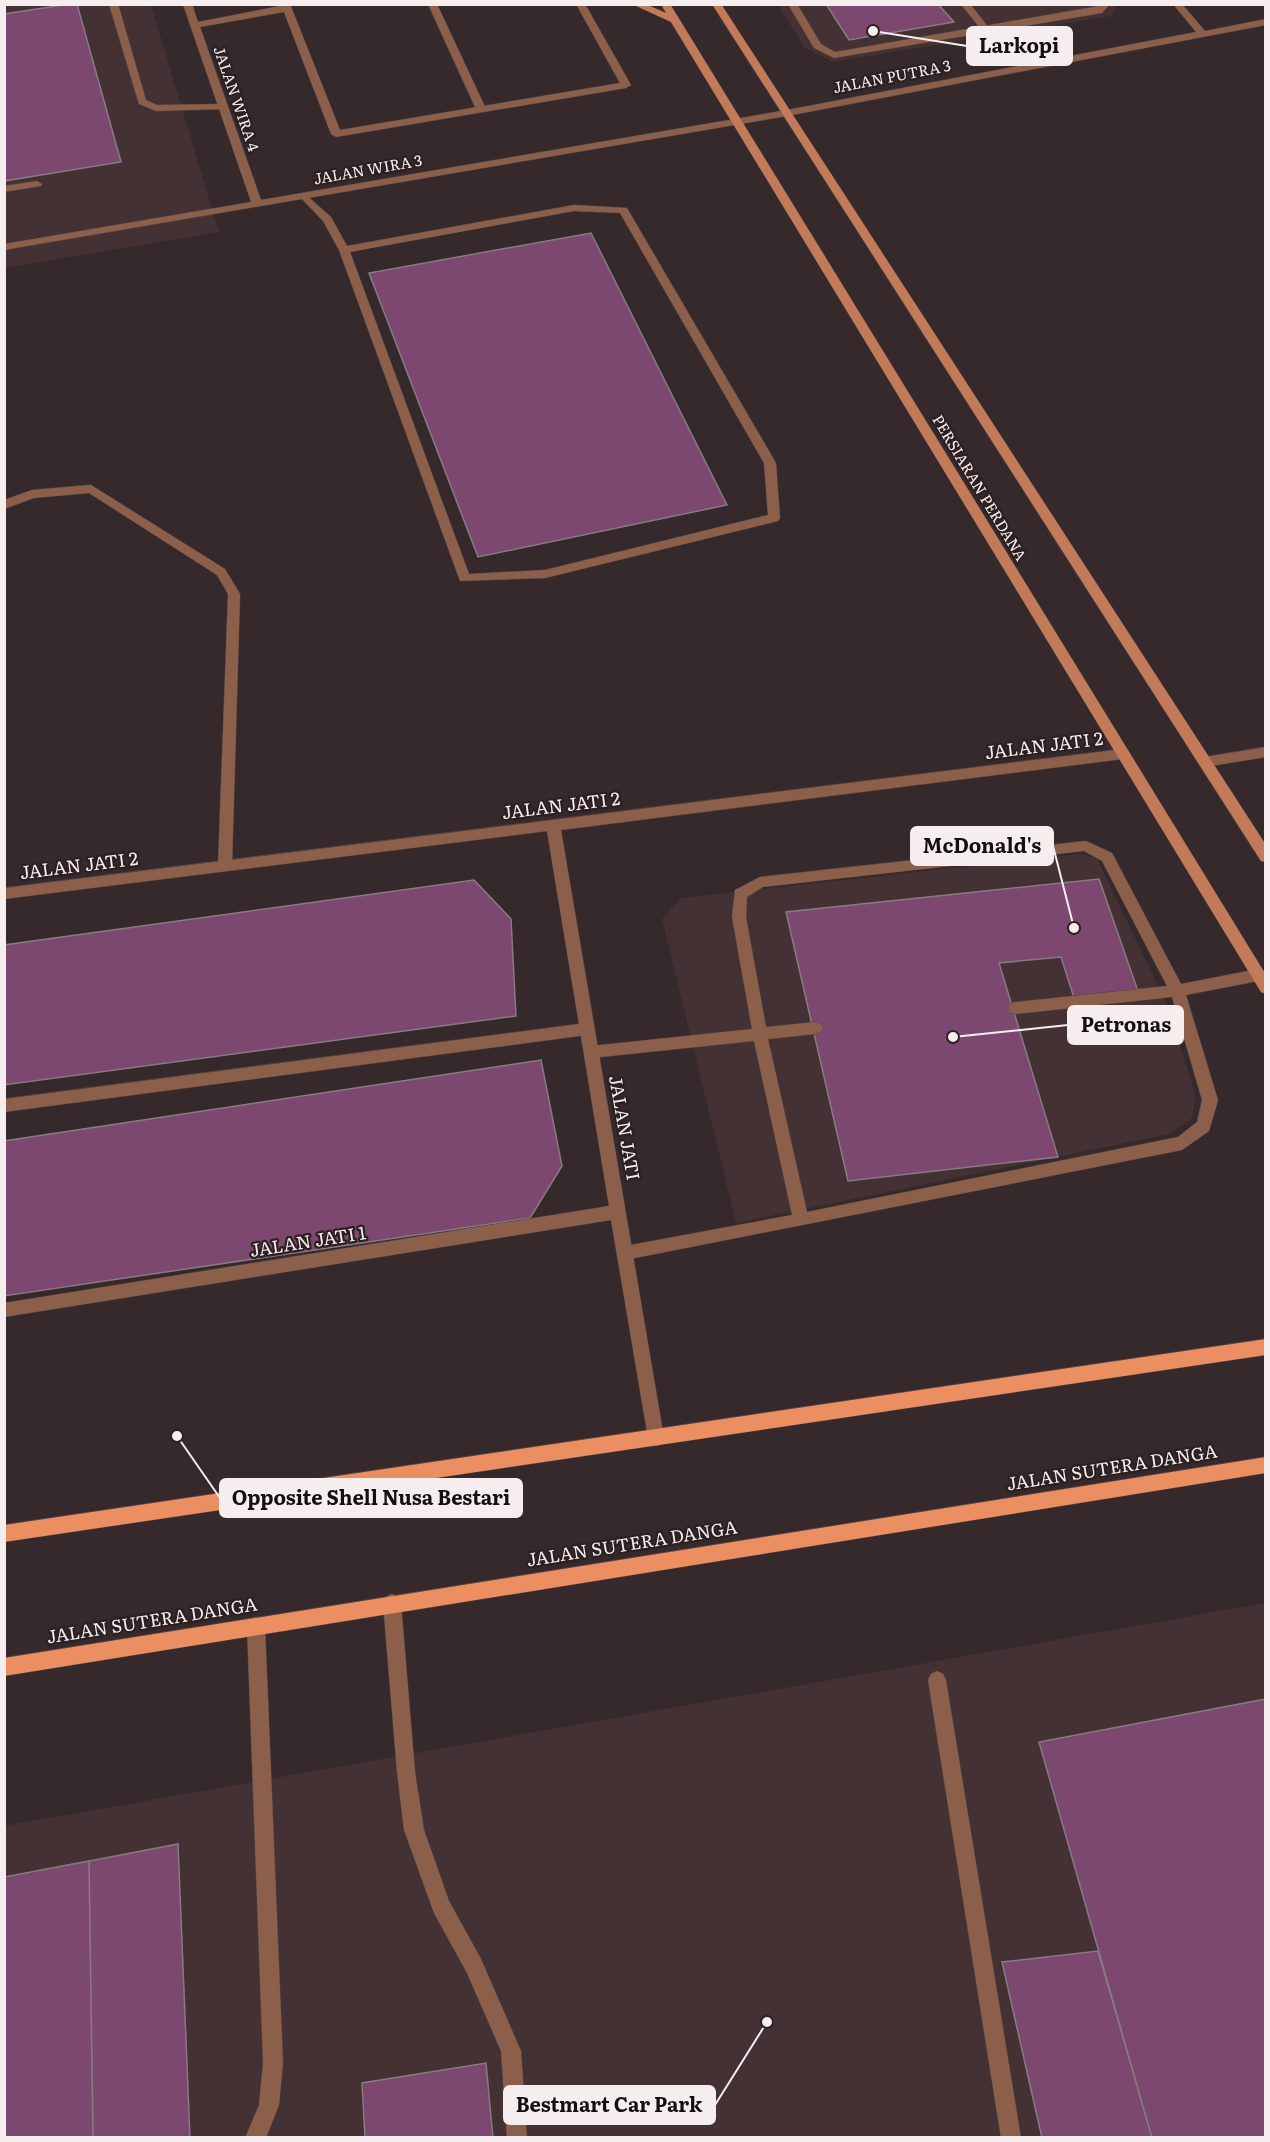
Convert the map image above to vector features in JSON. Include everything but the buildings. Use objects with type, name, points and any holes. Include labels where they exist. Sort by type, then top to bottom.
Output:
[{"type":"main road","points":[[636,4],[674,20]]},
{"type":"main road","name":"PERSIARAN PERDANA","points":[[665,4],[1262,981]]},
{"type":"main road","points":[[716,4],[1266,857]]},
{"type":"main road","points":[[4,1534],[1266,1347]]},
{"type":"main road","name":"JALAN SUTERA DANGA","points":[[4,1667],[392,1603],[1266,1465]]},
{"type":"street","points":[[113,4],[142,102],[156,108],[223,107]]},
{"type":"street","name":"JALAN WIRA 4","points":[[187,4],[257,204]]},
{"type":"street","points":[[432,4],[481,109]]},
{"type":"street","points":[[195,26],[286,7],[336,134],[626,85],[580,4]]},
{"type":"street","points":[[792,4],[817,46],[834,55],[986,30],[1104,7]]},
{"type":"street","points":[[965,4],[986,30]]},
{"type":"street","points":[[1177,4],[1202,33]]},
{"type":"street","name":"JALAN PUTRA 3","points":[[737,122],[1266,22]]},
{"type":"street","name":"JALAN WIRA 3","points":[[4,247],[737,122]]},
{"type":"street","points":[[4,189],[37,184]]},
{"type":"street","points":[[304,196],[327,219],[344,250],[464,578],[545,574],[774,518],[770,464],[623,210],[574,208],[344,250]]},
{"type":"street","points":[[4,505],[32,494],[92,489],[221,572],[234,594],[225,866]]},
{"type":"street","points":[[1204,762],[1266,752]]},
{"type":"street","name":"JALAN JATI 2","points":[[4,894],[1123,754]]},
{"type":"street","points":[[1246,755],[1266,762]]},
{"type":"street","name":"JALAN JATI","points":[[553,825],[656,1438]]},
{"type":"street","points":[[625,1253],[801,1220],[1182,1143],[1204,1126],[1210,1100],[1177,991],[1107,856],[1086,846],[1060,847],[760,882],[740,894],[739,917],[760,1035],[801,1220]]},
{"type":"street","points":[[1016,1008],[1262,981]]},
{"type":"street","points":[[591,1052],[816,1028]]},
{"type":"street","points":[[4,1107],[587,1029]]},
{"type":"street","name":"JALAN JATI 1","points":[[4,1310],[618,1212]]},
{"type":"street","points":[[392,1603],[406,1773],[414,1830],[441,1905],[474,1966],[511,2051],[517,2138]]},
{"type":"street","points":[[255,2138],[269,2105],[273,2063],[256,1626]]},
{"type":"street","points":[[937,1680],[1011,2138]]},
{"type":"shaded area","points":[[5,5],[151,5],[219,232],[5,268]]},
{"type":"shaded area","points":[[778,5],[1118,5],[1111,16],[833,62],[804,47]]},
{"type":"shaded area","points":[[1079,854],[1097,858],[1167,1005],[1196,1096],[1192,1118],[1169,1134],[736,1223],[662,919],[681,898]]},
{"type":"shaded area","points":[[1265,1603],[1265,2137],[5,2137],[4,1826]]},
{"type":"place","name":"Larkopi","points":[[873,31]]},
{"type":"place","name":"McDonald's","points":[[1074,928]]},
{"type":"place","name":"Petronas","points":[[953,1037]]},
{"type":"place","name":"Opposite Shell Nusa Bestari","points":[[177,1436]]},
{"type":"place","name":"Bestmart Car Park","points":[[767,2022]]}]
